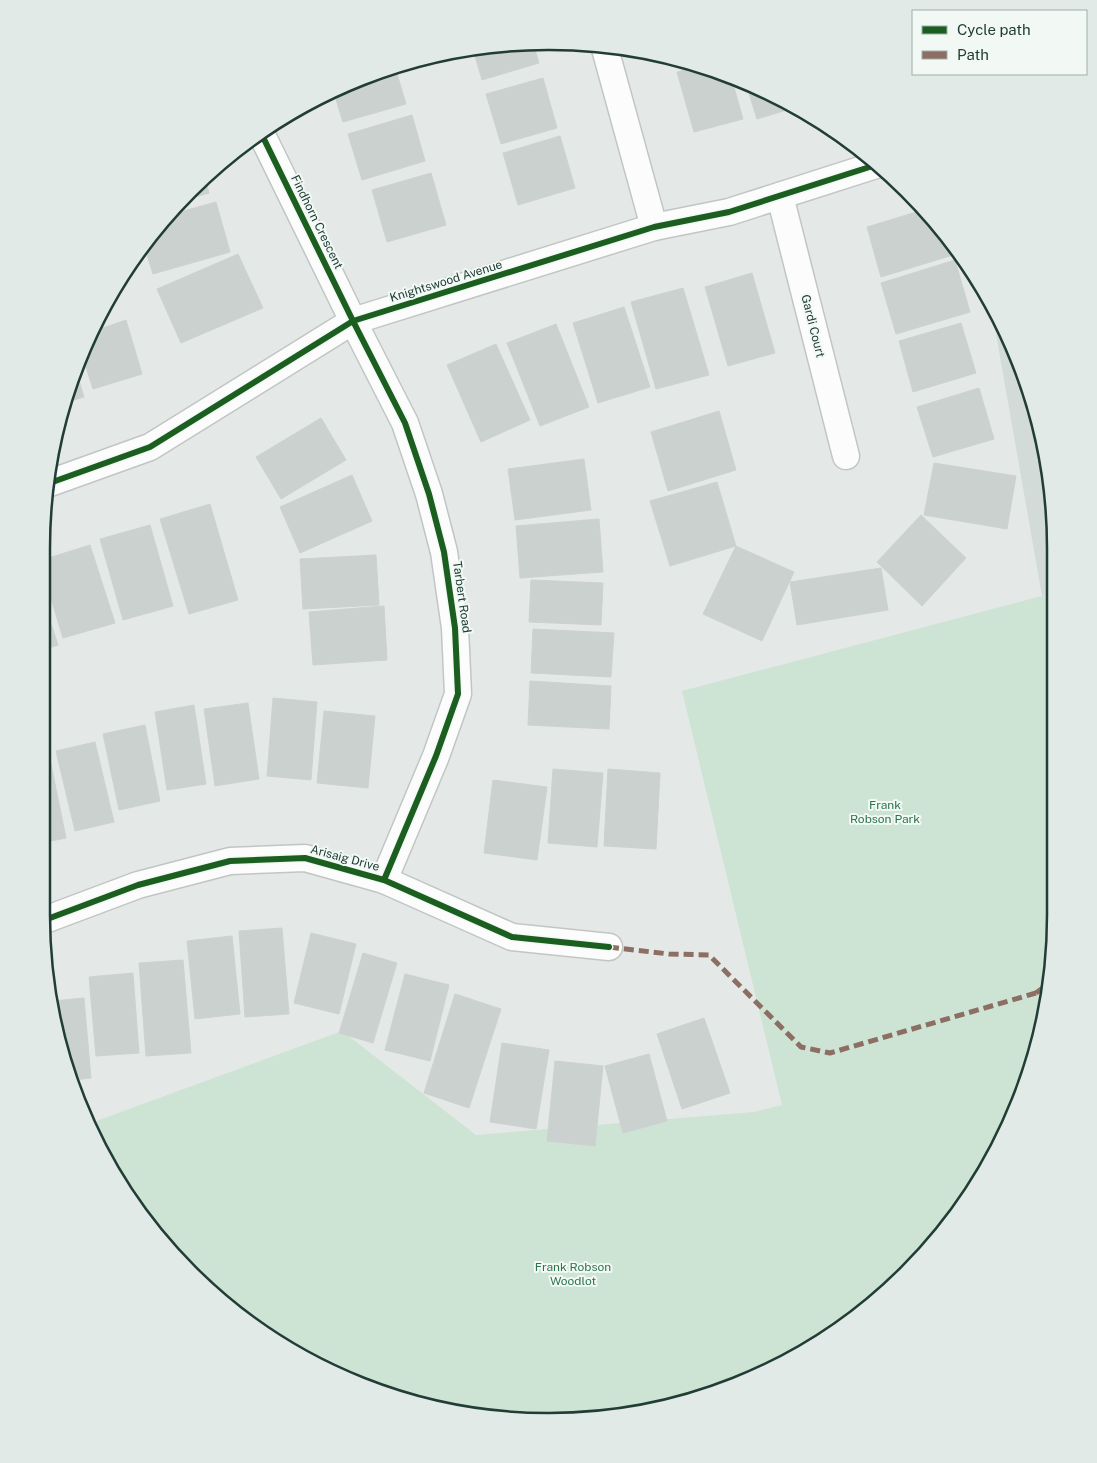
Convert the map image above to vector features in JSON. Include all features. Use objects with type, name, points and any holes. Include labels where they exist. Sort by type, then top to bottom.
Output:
[{"type":"street","points":[[606,53],[654,227]]},
{"type":"street","name":"Findhorn Crescent","points":[[264,140],[353,321]]},
{"type":"street","name":"Knightswood Avenue","points":[[54,482],[150,447],[353,321],[654,227],[729,212],[869,167]]},
{"type":"street","name":"Gardi Court","points":[[780,196],[846,456]]},
{"type":"street","name":"Tarbert Road","points":[[353,321],[405,423],[423,476],[444,552],[455,628],[458,694],[436,756],[384,880]]},
{"type":"street","name":"Arisaig Drive","points":[[50,918],[138,885],[230,861],[305,858],[384,880],[512,937],[609,947]]},
{"type":"shaded area","points":[[995,325],[1021,388],[1030,419],[1043,483],[1046,516],[1047,596],[1042,596]]},
{"type":"green space","name":"Frank Robson Park","points":[[1047,596],[1046,947],[1043,980],[1037,1012],[1021,1075],[996,1135],[980,1164],[944,1218],[901,1267],[852,1310],[825,1329],[769,1362],[739,1375],[709,1387],[646,1403],[614,1409],[548,1413],[483,1409],[451,1403],[388,1387],[358,1375],[328,1362],[272,1329],[245,1310],[196,1267],[153,1218],[134,1191],[117,1164],[95,1121],[342,1031],[476,1135],[754,1112],[782,1105],[682,691]]},
{"type":"building","points":[[535,50],[539,63],[482,80],[475,56]]},
{"type":"building","points":[[687,70],[734,86],[743,119],[694,132],[677,72]]},
{"type":"building","points":[[397,73],[406,104],[343,122],[335,98]]},
{"type":"building","points":[[543,78],[557,128],[501,144],[486,94]]},
{"type":"building","points":[[749,92],[786,110],[757,119]]},
{"type":"building","points":[[412,115],[425,161],[362,180],[348,134]]},
{"type":"building","points":[[560,136],[575,188],[518,205],[503,153]]},
{"type":"building","points":[[431,173],[446,225],[387,242],[372,190]]},
{"type":"building","points":[[207,186],[209,193],[195,197]]},
{"type":"building","points":[[216,202],[230,252],[153,274],[147,254],[182,211]]},
{"type":"building","points":[[916,212],[951,255],[881,277],[867,227]]},
{"type":"building","points":[[238,254],[263,308],[181,343],[157,289]]},
{"type":"building","points":[[955,260],[970,312],[896,334],[881,283]]},
{"type":"building","points":[[752,273],[775,353],[728,366],[705,287]]},
{"type":"building","points":[[683,288],[709,375],[656,389],[631,302]]},
{"type":"building","points":[[624,307],[650,387],[598,403],[573,323]]},
{"type":"building","points":[[126,320],[142,374],[93,389],[85,365],[101,329]]},
{"type":"building","points":[[961,323],[976,373],[913,392],[899,341]]},
{"type":"building","points":[[556,324],[589,407],[540,426],[507,343]]},
{"type":"building","points":[[496,344],[530,420],[481,442],[447,365]]},
{"type":"building","points":[[79,381],[84,397],[72,400]]},
{"type":"building","points":[[979,388],[994,439],[933,457],[917,407]]},
{"type":"building","points":[[719,411],[736,470],[668,491],[651,432]]},
{"type":"building","points":[[321,418],[346,460],[281,499],[256,457]]},
{"type":"building","points":[[584,459],[591,510],[515,520],[508,469]]},
{"type":"building","points":[[934,463],[1016,476],[1007,529],[924,515]]},
{"type":"building","points":[[352,475],[372,521],[300,553],[280,507]]},
{"type":"building","points":[[717,482],[736,546],[670,566],[650,501]]},
{"type":"building","points":[[210,504],[238,600],[189,614],[160,519]]},
{"type":"building","points":[[921,515],[966,558],[922,606],[877,562]]},
{"type":"building","points":[[599,519],[603,572],[520,578],[516,526]]},
{"type":"building","points":[[150,525],[173,606],[123,620],[100,539]]},
{"type":"building","points":[[90,545],[115,623],[63,638],[50,595],[50,558]]},
{"type":"building","points":[[736,546],[794,572],[762,641],[703,614]]},
{"type":"building","points":[[376,555],[379,605],[303,609],[300,559]]},
{"type":"building","points":[[881,568],[888,610],[797,625],[790,582]]},
{"type":"building","points":[[531,580],[603,583],[601,625],[529,622]]},
{"type":"building","points":[[384,606],[387,660],[313,665],[309,612]]},
{"type":"building","points":[[50,620],[58,645],[50,648]]},
{"type":"building","points":[[533,629],[614,633],[611,677],[531,673]]},
{"type":"building","points":[[530,681],[611,686],[609,729],[528,725]]},
{"type":"building","points":[[273,698],[317,702],[311,780],[267,776]]},
{"type":"building","points":[[248,703],[259,779],[215,786],[204,709]]},
{"type":"building","points":[[194,705],[206,784],[167,790],[155,712]]},
{"type":"building","points":[[324,711],[375,716],[368,788],[317,783]]},
{"type":"building","points":[[145,725],[160,801],[119,810],[103,734]]},
{"type":"building","points":[[95,742],[114,822],[75,831],[56,751]]},
{"type":"building","points":[[50,759],[66,838],[50,841]]},
{"type":"building","points":[[553,769],[603,773],[597,847],[548,843]]},
{"type":"building","points":[[608,769],[660,773],[656,849],[604,846]]},
{"type":"building","points":[[493,780],[547,787],[537,860],[484,853]]},
{"type":"building","points":[[282,928],[289,1014],[245,1017],[239,931]]},
{"type":"building","points":[[311,933],[356,944],[339,1014],[294,1003]]},
{"type":"building","points":[[232,936],[240,1014],[195,1019],[187,941]]},
{"type":"building","points":[[363,953],[397,963],[373,1043],[339,1033]]},
{"type":"building","points":[[183,960],[191,1053],[146,1056],[139,963]]},
{"type":"building","points":[[133,973],[139,1053],[96,1056],[89,977]]},
{"type":"building","points":[[405,974],[449,985],[430,1061],[385,1050]]},
{"type":"building","points":[[455,994],[501,1009],[469,1108],[424,1093]]},
{"type":"building","points":[[84,998],[91,1078],[78,1079],[67,1044],[58,1001]]},
{"type":"building","points":[[704,1018],[730,1093],[682,1109],[657,1034]]},
{"type":"building","points":[[502,1043],[549,1050],[536,1129],[490,1122]]},
{"type":"building","points":[[649,1054],[667,1121],[623,1133],[605,1066]]},
{"type":"building","points":[[555,1061],[603,1066],[595,1146],[547,1141]]},
{"type":"marked path","points":[[609,947],[669,954],[709,955],[801,1047],[830,1053],[1036,993],[1040,995]]},
{"type":"marked path","points":[[1036,993],[1041,989]]},
{"type":"cycle path","points":[[264,140],[405,423],[429,494],[444,552],[455,628],[458,694],[436,756],[384,880]]},
{"type":"cycle path","points":[[54,481],[150,447],[353,321],[654,227],[729,212],[869,167]]},
{"type":"cycle path","points":[[50,918],[138,885],[230,861],[305,858],[384,880],[512,937],[609,947]]},
{"type":"park label","name":"Frank Robson Woodlot","points":[[573,1274]]}]
